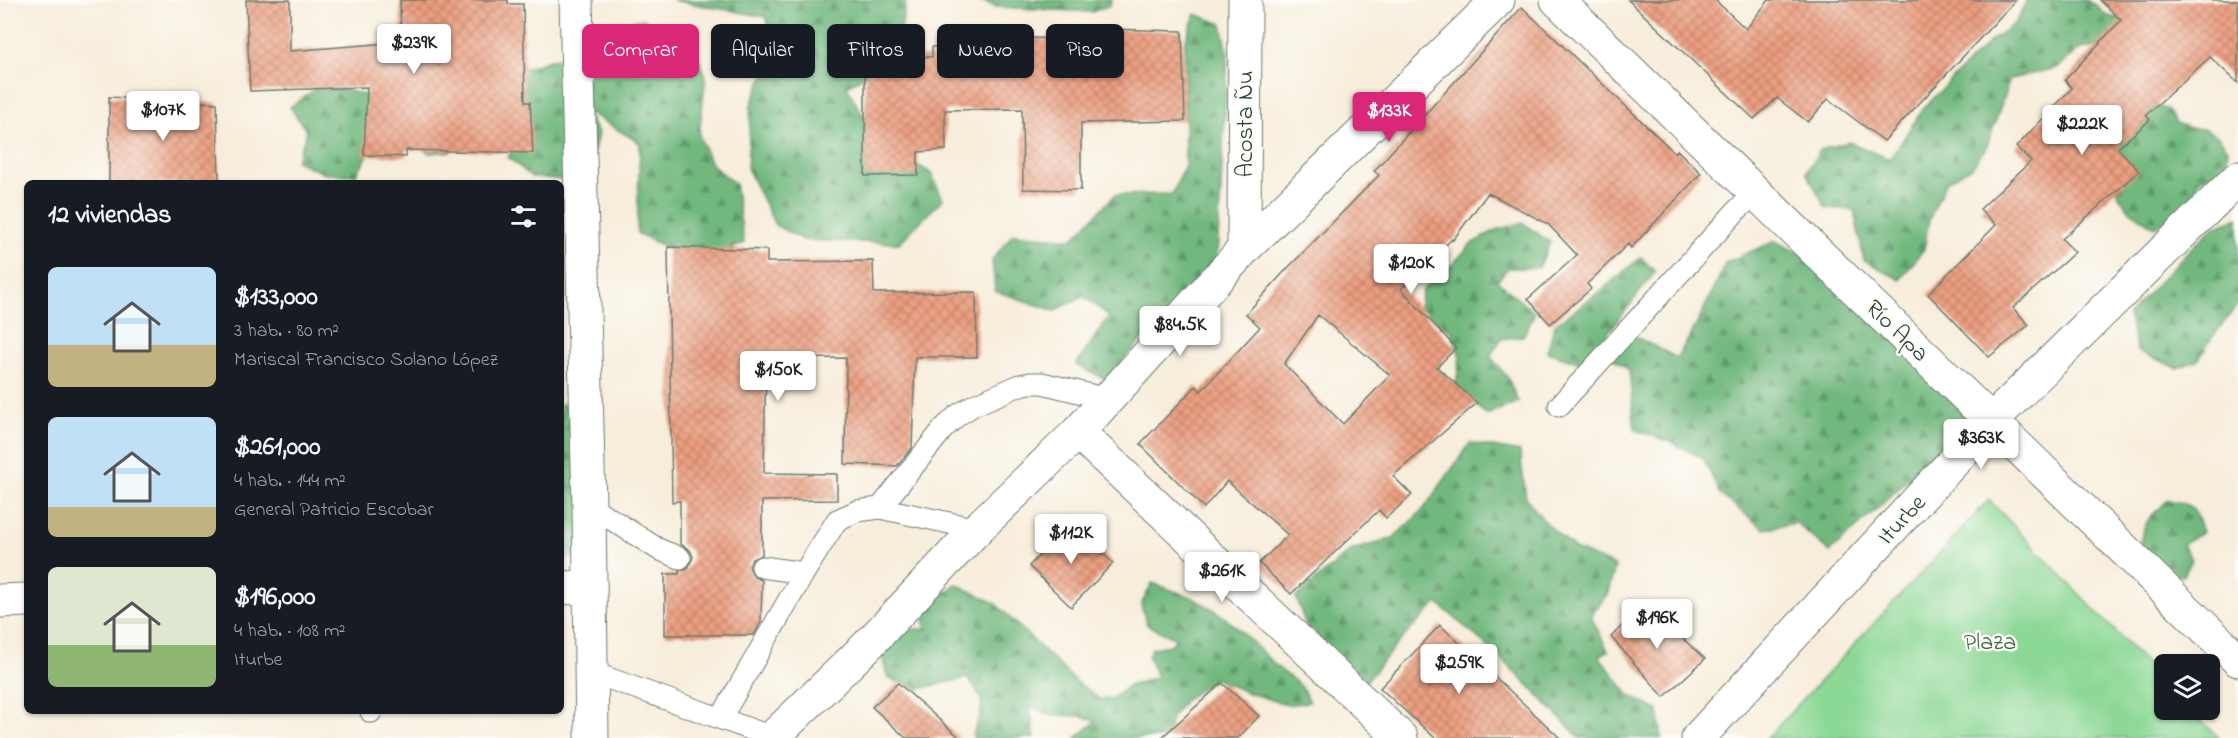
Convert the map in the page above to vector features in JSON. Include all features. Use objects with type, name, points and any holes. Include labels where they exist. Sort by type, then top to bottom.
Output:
[{"type":"street","points":[[576,0],[589,506],[576,587],[591,672],[592,738]]},
{"type":"street","name":"Acosta Ñu","points":[[1244,249],[1245,0]]},
{"type":"street","points":[[772,737],[868,645],[977,529],[1078,432],[1244,249],[1498,0]]},
{"type":"street","name":"Río Apa","points":[[1557,0],[2238,660]]},
{"type":"street","name":"Iturbe","points":[[1698,738],[1992,420],[2238,178]]},
{"type":"street","points":[[1078,432],[1401,738]]},
{"type":"street","points":[[0,601],[24,600]]},
{"type":"lane","points":[[1559,406],[1738,209],[1757,193]]},
{"type":"lane","points":[[880,508],[944,428],[974,405],[1030,383],[1042,383],[1107,399]]},
{"type":"lane","points":[[589,506],[658,549],[680,558]]},
{"type":"lane","points":[[721,718],[837,520],[857,511],[880,508],[977,529]]},
{"type":"lane","points":[[762,567],[804,573]]},
{"type":"lane","points":[[591,672],[772,737]]},
{"type":"green space","points":[[672,0],[906,0],[902,24],[827,24],[827,78],[860,78],[847,87],[878,142],[931,173],[943,199],[899,243],[803,240],[775,225],[747,168],[751,105],[763,78],[815,78],[815,24],[768,24],[766,17]]},
{"type":"green space","points":[[980,0],[1111,0],[1110,5],[1092,12],[997,7]]},
{"type":"green space","points":[[2027,0],[2085,0],[2094,4],[2107,16],[2123,19],[2106,47],[2083,47],[2056,68],[2010,79],[1987,146],[1972,167],[1946,182],[1929,220],[1924,249],[1900,280],[1864,260],[1854,210],[1826,208],[1806,172],[1820,150],[1849,142],[1890,159],[1922,110],[1989,42],[2015,23]]},
{"type":"green space","points":[[1195,14],[1222,24],[1228,53],[1217,260],[1105,379],[1076,365],[1109,316],[1083,296],[1055,311],[995,291],[992,260],[1013,234],[1072,239],[1115,195],[1172,194],[1185,166],[1185,42]]},
{"type":"green space","points":[[644,19],[653,24],[613,24]]},
{"type":"green space","points":[[556,58],[573,83],[582,74],[582,78],[699,78],[699,58],[706,76],[699,135],[711,164],[735,184],[744,243],[726,251],[665,247],[637,233],[640,143],[585,110],[598,133],[591,163],[564,180],[532,177],[508,157],[515,147],[459,122],[451,151],[430,153],[401,137],[372,148],[356,175],[326,174],[296,161],[307,132],[290,107],[314,90],[344,90],[374,97],[497,78]]},
{"type":"green space","points":[[2152,106],[2167,109],[2176,123],[2190,128],[2205,129],[2219,137],[2228,149],[2226,165],[2198,181],[2197,195],[2173,220],[2154,227],[2129,210],[2119,196],[2102,139]]},
{"type":"green space","points":[[2238,218],[2238,304],[2211,339],[2198,361],[2177,368],[2137,351],[2128,315],[2190,249],[2216,226]]},
{"type":"green space","points":[[1523,223],[1550,242],[1539,268],[1508,268],[1497,281],[1535,313],[1523,336],[1501,339],[1490,356],[1508,378],[1518,402],[1486,415],[1456,384],[1460,357],[1452,332],[1419,307],[1423,289],[1448,269],[1471,244],[1496,230]]},
{"type":"green space","points":[[1775,241],[1840,273],[1967,419],[1894,493],[1830,552],[1796,523],[1764,529],[1721,495],[1703,458],[1666,440],[1635,430],[1629,370],[1611,357],[1634,336],[1677,358],[1697,324],[1726,262]]},
{"type":"green space","points":[[1641,257],[1655,272],[1602,341],[1579,362],[1547,352],[1555,324],[1598,293]]},
{"type":"green space","points":[[564,404],[582,407],[608,491],[610,519],[595,547],[564,559]]},
{"type":"green space","points":[[1470,443],[1520,452],[1526,498],[1545,522],[1575,549],[1615,566],[1608,593],[1591,616],[1608,651],[1599,656],[1630,696],[1658,710],[1662,738],[1580,738],[1498,655],[1437,603],[1399,642],[1363,685],[1316,656],[1296,597],[1350,551],[1393,538],[1423,510]]},
{"type":"green space","name":"Plaza","points":[[1989,500],[2154,672],[2154,720],[2201,720],[2219,738],[1767,738]]},
{"type":"green space","points":[[2168,500],[2183,503],[2192,508],[2203,532],[2182,545],[2192,560],[2183,576],[2170,575],[2140,546],[2148,520]]},
{"type":"green space","points":[[1152,583],[1191,597],[1216,611],[1301,686],[1310,702],[1288,705],[1215,679],[1185,700],[1171,718],[1167,738],[1076,738],[1096,721],[1080,716],[1053,715],[1030,707],[1035,738],[973,738],[982,703],[976,689],[967,678],[919,689],[888,678],[877,639],[894,629],[926,629],[922,610],[956,584],[995,603],[1074,680],[1100,699],[1112,698],[1129,686],[1157,677],[1148,656],[1152,648],[1171,645],[1176,639],[1147,625],[1141,605]]},
{"type":"building","points":[[246,0],[290,0],[290,51],[401,42],[400,0],[508,0],[508,4],[523,4],[525,102],[530,102],[533,153],[406,150],[406,157],[364,155],[367,87],[250,91]]},
{"type":"building","points":[[1628,0],[1715,0],[1746,29],[1769,0],[2016,0],[1884,141],[1828,99],[1808,122],[1777,98],[1754,119]]},
{"type":"building","points":[[2100,0],[2238,0],[2238,83],[2210,57],[2146,115],[2150,120],[2118,148],[2139,171],[2062,239],[2075,252],[2013,308],[2029,325],[1989,357],[1928,294],[1996,225],[1980,209],[2031,161],[2016,147],[2072,88],[2065,80],[2121,20]]},
{"type":"building","points":[[1522,7],[1675,153],[1677,150],[1701,173],[1631,248],[1628,244],[1587,284],[1591,289],[1550,324],[1528,299],[1577,255],[1548,224],[1488,193],[1453,240],[1401,289],[1456,348],[1437,367],[1477,403],[1393,476],[1412,495],[1386,518],[1379,510],[1291,594],[1259,563],[1288,535],[1227,481],[1204,508],[1140,444],[1196,386],[1201,391],[1260,327],[1246,314],[1379,175],[1374,171]],"holes":[[[1318,315],[1390,375],[1343,424],[1284,364]]]},
{"type":"building","points":[[1124,29],[1182,31],[1185,121],[1081,123],[1081,190],[1023,189],[1022,109],[945,110],[946,150],[918,152],[918,175],[865,176],[865,78],[925,78],[925,57],[932,57],[932,47],[937,47],[937,78],[1034,78],[1034,38],[1046,38],[1046,78],[1124,78]]},
{"type":"building","points":[[109,97],[217,103],[219,180],[109,180]]},
{"type":"building","points":[[668,247],[767,250],[767,262],[873,261],[874,293],[976,292],[977,357],[915,357],[912,448],[897,466],[845,464],[846,358],[766,359],[764,473],[837,474],[837,500],[762,501],[762,555],[752,559],[749,566],[754,577],[762,580],[761,622],[754,635],[665,635],[665,574],[679,574],[679,570],[688,568],[693,557],[690,550],[680,544],[680,501],[672,502]]},
{"type":"building","points":[[1070,523],[1113,563],[1071,607],[1029,566]]},
{"type":"building","points":[[1644,603],[1705,659],[1664,697],[1611,637]]},
{"type":"building","points":[[1440,625],[1560,738],[1435,738],[1380,688]]},
{"type":"building","points":[[898,683],[960,738],[906,738],[872,707]]},
{"type":"building","points":[[1222,683],[1259,716],[1238,738],[1161,738]]}]
